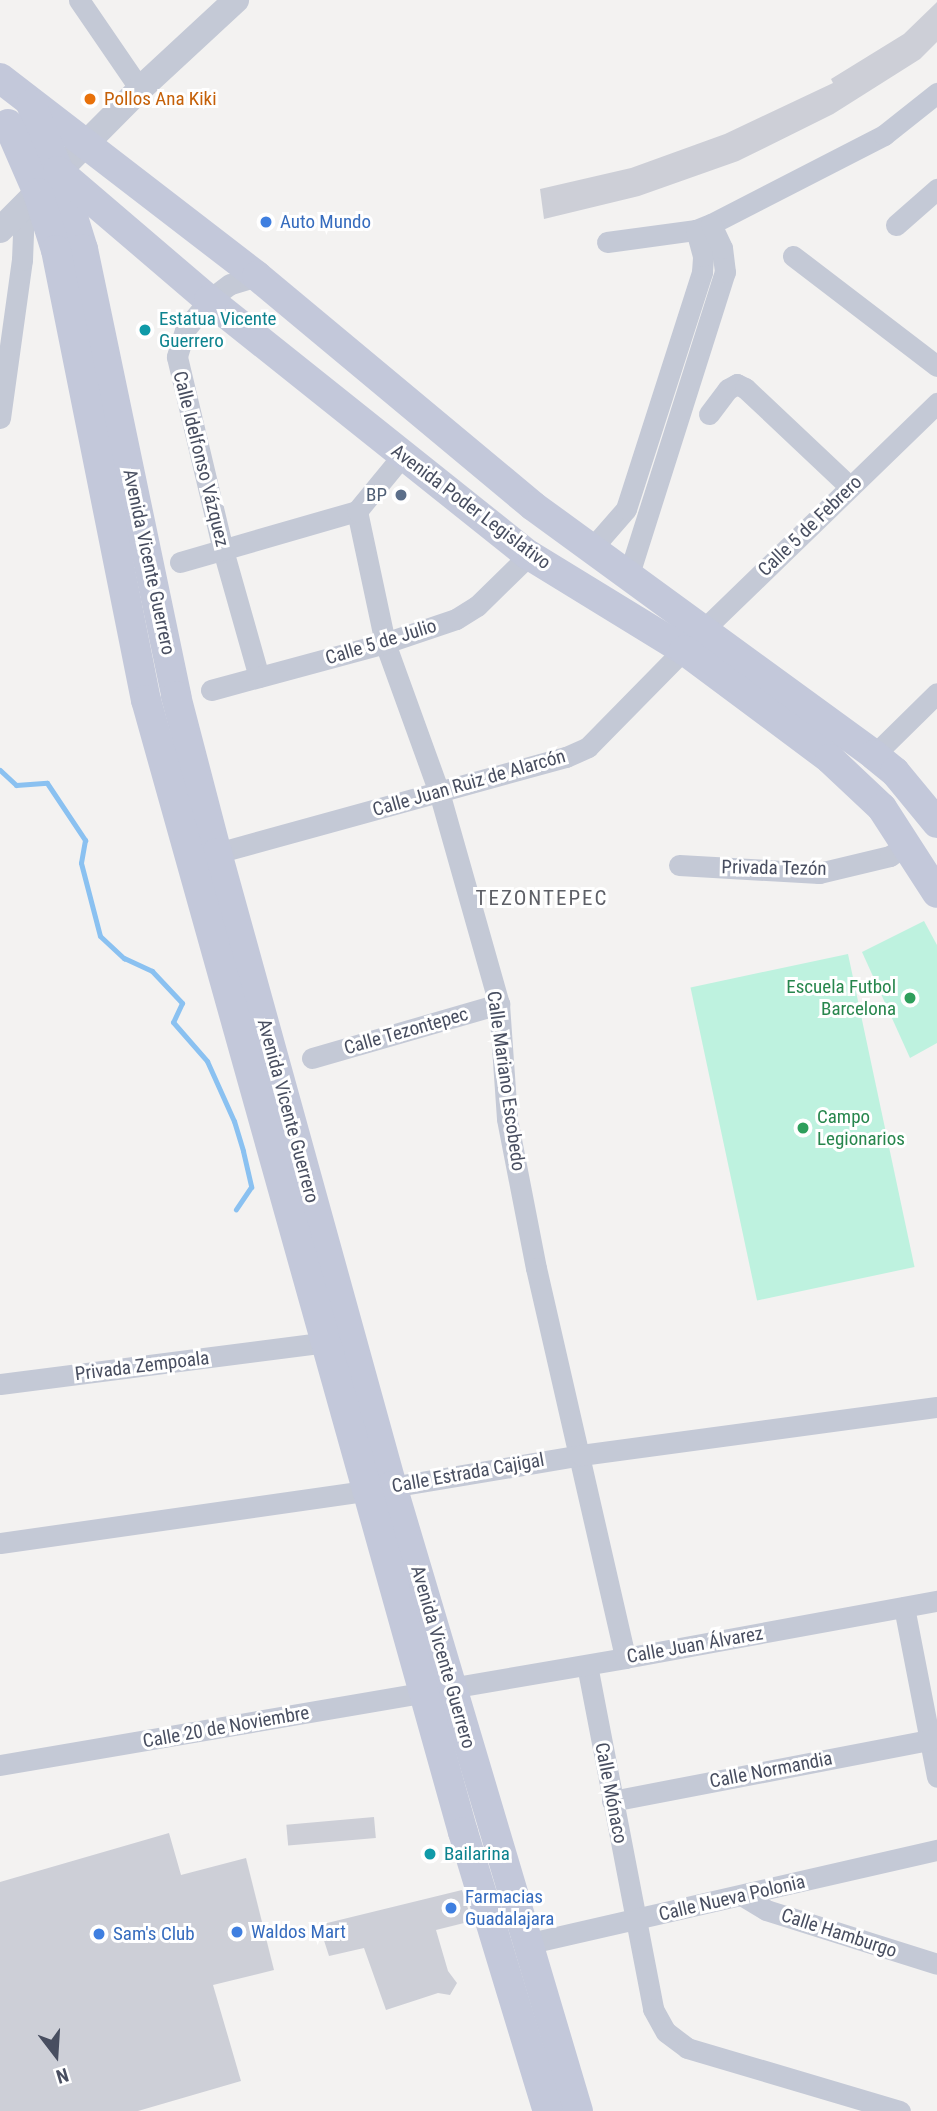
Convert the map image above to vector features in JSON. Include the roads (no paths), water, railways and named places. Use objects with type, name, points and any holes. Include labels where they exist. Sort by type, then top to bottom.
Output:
[{"type":"main road","name":"Avenida Poder Legislativo","points":[[0,78],[257,276],[533,506],[629,574],[694,640],[882,808],[937,893]]},
{"type":"main road","name":"Avenida Vicente Guerrero","points":[[31,104],[59,172],[83,248],[176,696],[338,1341]]},
{"type":"main road","name":"Avenida Poder Legislativo","points":[[4,121],[59,172],[209,300],[529,555],[694,640],[874,755],[927,807],[937,823]]},
{"type":"main road","name":"Avenida Vicente Guerrero","points":[[4,121],[31,201],[56,250],[146,700],[338,1341],[439,1690],[526,1944],[578,2111]]},
{"type":"main road","points":[[115,219],[133,216],[140,209],[145,188]]},
{"type":"main road","points":[[159,257],[159,246],[165,235],[174,228],[190,225]]},
{"type":"main road","name":"Avenida Vicente Guerrero","points":[[439,1690],[463,1832],[548,2111]]},
{"type":"street","points":[[79,0],[140,89]]},
{"type":"street","points":[[0,230],[140,89],[236,0]]},
{"type":"street","points":[[607,242],[704,227],[884,135],[937,93]]},
{"type":"street","points":[[895,225],[937,188]]},
{"type":"street","points":[[0,418],[31,201]]},
{"type":"street","points":[[593,547],[615,526],[626,509],[702,272],[704,227]]},
{"type":"street","points":[[629,574],[725,272],[722,248],[704,227]]},
{"type":"street","points":[[793,256],[937,366]]},
{"type":"street","name":"Calle Idelfonso Vázquez","points":[[257,276],[230,284],[209,300],[185,330],[177,357],[223,550],[259,677]]},
{"type":"street","points":[[709,414],[728,389],[737,384],[745,388],[850,487]]},
{"type":"street","name":"Calle 5 de Febrero","points":[[694,640],[937,403]]},
{"type":"street","points":[[180,562],[357,511],[402,456]]},
{"type":"street","name":"Calle Mariano Escobedo","points":[[357,511],[385,643],[439,792],[499,1004],[507,1119],[536,1268],[581,1455],[625,1658]]},
{"type":"street","name":"Calle 5 de Julio","points":[[211,690],[385,643],[456,619],[477,606],[529,555]]},
{"type":"street","name":"Calle Juan Ruiz de Alarcón","points":[[217,853],[566,757],[588,747],[694,640]]},
{"type":"street","points":[[874,755],[937,693]]},
{"type":"street","name":"Privada Tezón","points":[[679,865],[820,873],[890,856],[906,845]]},
{"type":"street","name":"Calle Tezontepec","points":[[312,1058],[499,1004]]},
{"type":"street","name":"Privada Zempoala","points":[[0,1384],[338,1341]]},
{"type":"street","name":"Calle Estrada Cajigal","points":[[0,1543],[380,1488],[581,1455],[937,1407]]},
{"type":"street","name":"Calle Juan Álvarez","points":[[439,1690],[937,1601]]},
{"type":"street","points":[[904,1607],[937,1777]]},
{"type":"street","name":"Calle Mónaco","points":[[587,1665],[653,2009],[666,2032],[687,2048],[900,2111]]},
{"type":"street","name":"Calle 20 de Noviembre","points":[[0,1765],[439,1690]]},
{"type":"street","name":"Calle Normandia","points":[[612,1801],[930,1740]]},
{"type":"street","name":"Calle Nueva Polonia","points":[[526,1944],[636,1921],[937,1850]]},
{"type":"street","name":"Calle Hamburgo","points":[[743,1896],[765,1910],[937,1964]]},
{"type":"waterway","points":[[0,770],[16,785],[47,783],[85,840],[81,863],[100,936],[124,958],[152,971],[182,1003],[173,1022],[207,1061],[234,1121],[243,1151],[251,1187],[236,1209]]},
{"type":"place","name":"Pollos Ana Kiki","points":[[90,99]]},
{"type":"place","name":"Auto Mundo","points":[[266,222]]},
{"type":"place","name":"Estatua Vicente Guerrero","points":[[145,330]]},
{"type":"place","name":"BP","points":[[401,495]]},
{"type":"place","name":"Escuela Futbol Barcelona","points":[[910,998]]},
{"type":"place","name":"Campo Legionarios","points":[[803,1128]]},
{"type":"place","name":"Bailarina","points":[[430,1854]]},
{"type":"place","name":"Farmacias Guadalajara","points":[[451,1908]]},
{"type":"place","name":"Waldos Mart","points":[[237,1932]]},
{"type":"place","name":"Sam's Club","points":[[99,1934]]},
{"type":"district","name":"TEZONTEPEC","points":[[542,898]]}]
